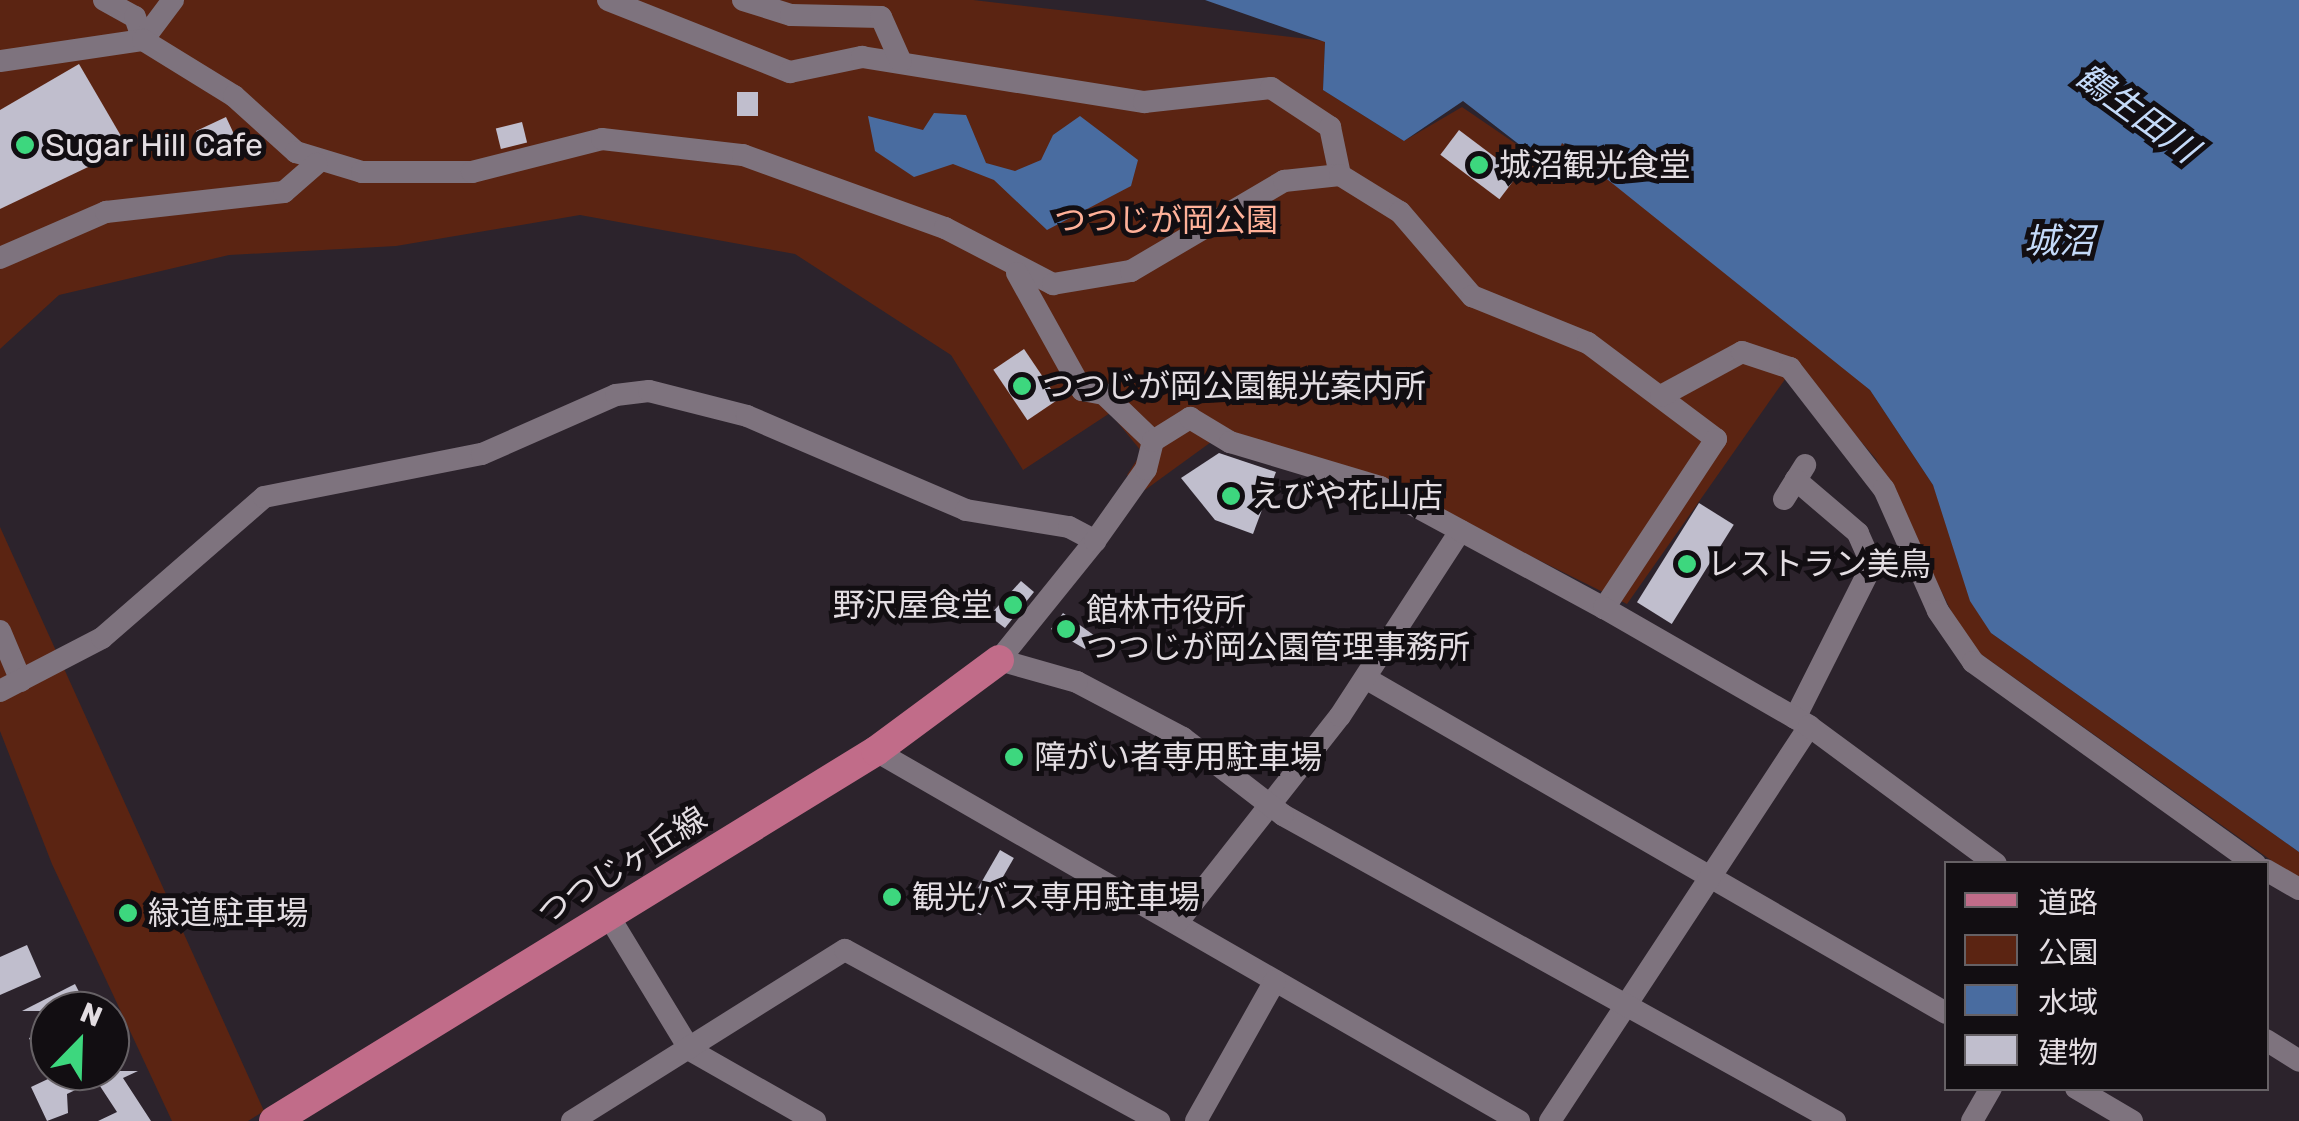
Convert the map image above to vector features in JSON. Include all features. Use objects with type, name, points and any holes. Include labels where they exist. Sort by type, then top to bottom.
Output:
[{"type":"main road","name":"つつじヶ丘線","points":[[274,1121],[876,751],[999,660]]},
{"type":"street","points":[[104,0],[135,17],[143,40],[234,96],[316,164],[472,172],[602,138],[672,140],[743,155],[897,209],[1017,272],[1053,284],[1105,281],[1284,181],[1340,176],[1400,212],[1472,296],[1588,343],[1716,440],[1604,608]]},
{"type":"street","points":[[0,61],[143,40],[173,0]]},
{"type":"street","points":[[608,0],[776,69],[824,72],[862,57],[1118,98],[1180,100],[1246,86],[1286,92],[1330,127],[1340,176]]},
{"type":"street","points":[[744,0],[791,15],[881,17],[902,62]]},
{"type":"street","points":[[1118,98],[1118,123]]},
{"type":"street","points":[[0,258],[106,212],[284,192],[316,164]]},
{"type":"street","points":[[1017,272],[1082,390],[1104,394],[1153,441]]},
{"type":"street","points":[[1661,396],[1742,352],[1790,368],[1884,489],[1938,611],[1973,662],[2251,861]]},
{"type":"street","points":[[0,631],[11,686],[102,638],[264,498],[482,454],[616,395],[650,391],[747,416],[966,510],[1069,527],[1096,541]]},
{"type":"street","points":[[1835,1121],[1621,1008],[1267,804],[1183,738],[1078,682],[999,660],[1096,541],[1146,469],[1153,441],[1190,418],[1230,442],[1380,487],[1604,608],[1802,722],[1992,861]]},
{"type":"street","points":[[1550,1121],[1709,876],[1802,722],[1872,565],[1858,532],[1795,482]]},
{"type":"street","points":[[1177,923],[1367,678],[1460,531]]},
{"type":"street","points":[[1367,678],[1944,1013]]},
{"type":"street","points":[[876,751],[1519,1121]]},
{"type":"street","points":[[2269,872],[2299,890]]},
{"type":"street","points":[[608,915],[690,1050],[814,1121]]},
{"type":"street","points":[[572,1121],[845,950],[862,953],[1159,1121]]},
{"type":"street","points":[[1196,1121],[1275,981]]},
{"type":"street","points":[[2269,1042],[2299,1061]]},
{"type":"street","points":[[1972,1121],[1988,1091]]},
{"type":"street","points":[[2081,1091],[2132,1121]]},
{"type":"green space","name":"つつじが岡公園","points":[[0,0],[973,0],[1325,41],[1323,90],[1404,141],[1462,107],[1551,168],[1561,142],[1806,333],[1870,390],[1933,485],[1991,633],[2299,852],[2299,880],[1968,645],[1876,459],[1795,365],[1627,604],[1384,483],[1218,437],[1145,490],[1127,475],[1142,452],[1110,413],[1023,470],[951,355],[795,254],[580,215],[396,246],[229,255],[59,295],[0,349]]},
{"type":"green space","name":"緑道駐車場","points":[[0,527],[264,1111],[248,1121],[172,1121],[130,1031],[130,991],[111,991],[52,864],[0,731]]},
{"type":"water","name":"城沼","points":[[1205,0],[2299,0],[2299,852],[1991,633],[1970,601],[1933,485],[1870,390],[1562,143],[1551,169],[1463,101],[1404,141],[1323,90],[1325,42]]},
{"type":"water","points":[[934,113],[966,115],[986,163],[1015,171],[1041,160],[1053,135],[1080,116],[1138,160],[1131,186],[1047,230],[994,180],[953,164],[914,177],[875,151],[868,116],[923,130]]},
{"type":"building","points":[[79,64],[128,148],[0,209],[0,110]]},
{"type":"building","points":[[737,92],[758,92],[758,116],[737,116]]},
{"type":"building","points":[[226,117],[235,136],[205,150],[196,131]]},
{"type":"building","points":[[522,122],[527,142],[501,149],[496,129]]},
{"type":"building","name":"城沼観光食堂","points":[[1459,130],[1518,175],[1499,199],[1440,155]]},
{"type":"building","points":[[1024,349],[1058,400],[1027,420],[993,370]]},
{"type":"building","name":"えびや花山店","points":[[1219,453],[1276,472],[1253,534],[1215,520],[1181,478]]},
{"type":"building","name":"レストラン美鳥","points":[[1699,503],[1734,525],[1672,624],[1637,602]]},
{"type":"building","name":"野沢屋食堂","points":[[1021,581],[1034,592],[1005,628],[989,616]]},
{"type":"building","points":[[1063,613],[1095,636],[1085,649],[1051,629]]},
{"type":"building","points":[[1000,850],[1014,858],[981,915],[967,907]]},
{"type":"building","points":[[27,945],[41,977],[0,995],[0,957]]},
{"type":"building","points":[[130,1089],[151,1121],[98,1121],[117,1112],[103,1091]]},
{"type":"building","points":[[33,1091],[73,1091],[67,1094],[68,1113],[47,1121]]},
{"type":"place","name":"Sugar Hill Cafe","points":[[25,145]]},
{"type":"place","name":"城沼観光食堂","points":[[1479,165]]},
{"type":"place","name":"つつじが岡公園観光案内所","points":[[1022,386]]},
{"type":"place","name":"えびや花山店","points":[[1231,496]]},
{"type":"place","name":"レストラン美鳥","points":[[1687,564]]},
{"type":"place","name":"野沢屋食堂","points":[[1013,605]]},
{"type":"place","name":"館林市役所 つつじが岡公園管理事務所","points":[[1066,629]]},
{"type":"place","name":"障がい者専用駐車場","points":[[1014,757]]},
{"type":"place","name":"観光バス専用駐車場","points":[[892,897]]},
{"type":"place","name":"緑道駐車場","points":[[128,913]]},
{"type":"water label","name":"鶴生田川","points":[[2137,113]]}]
